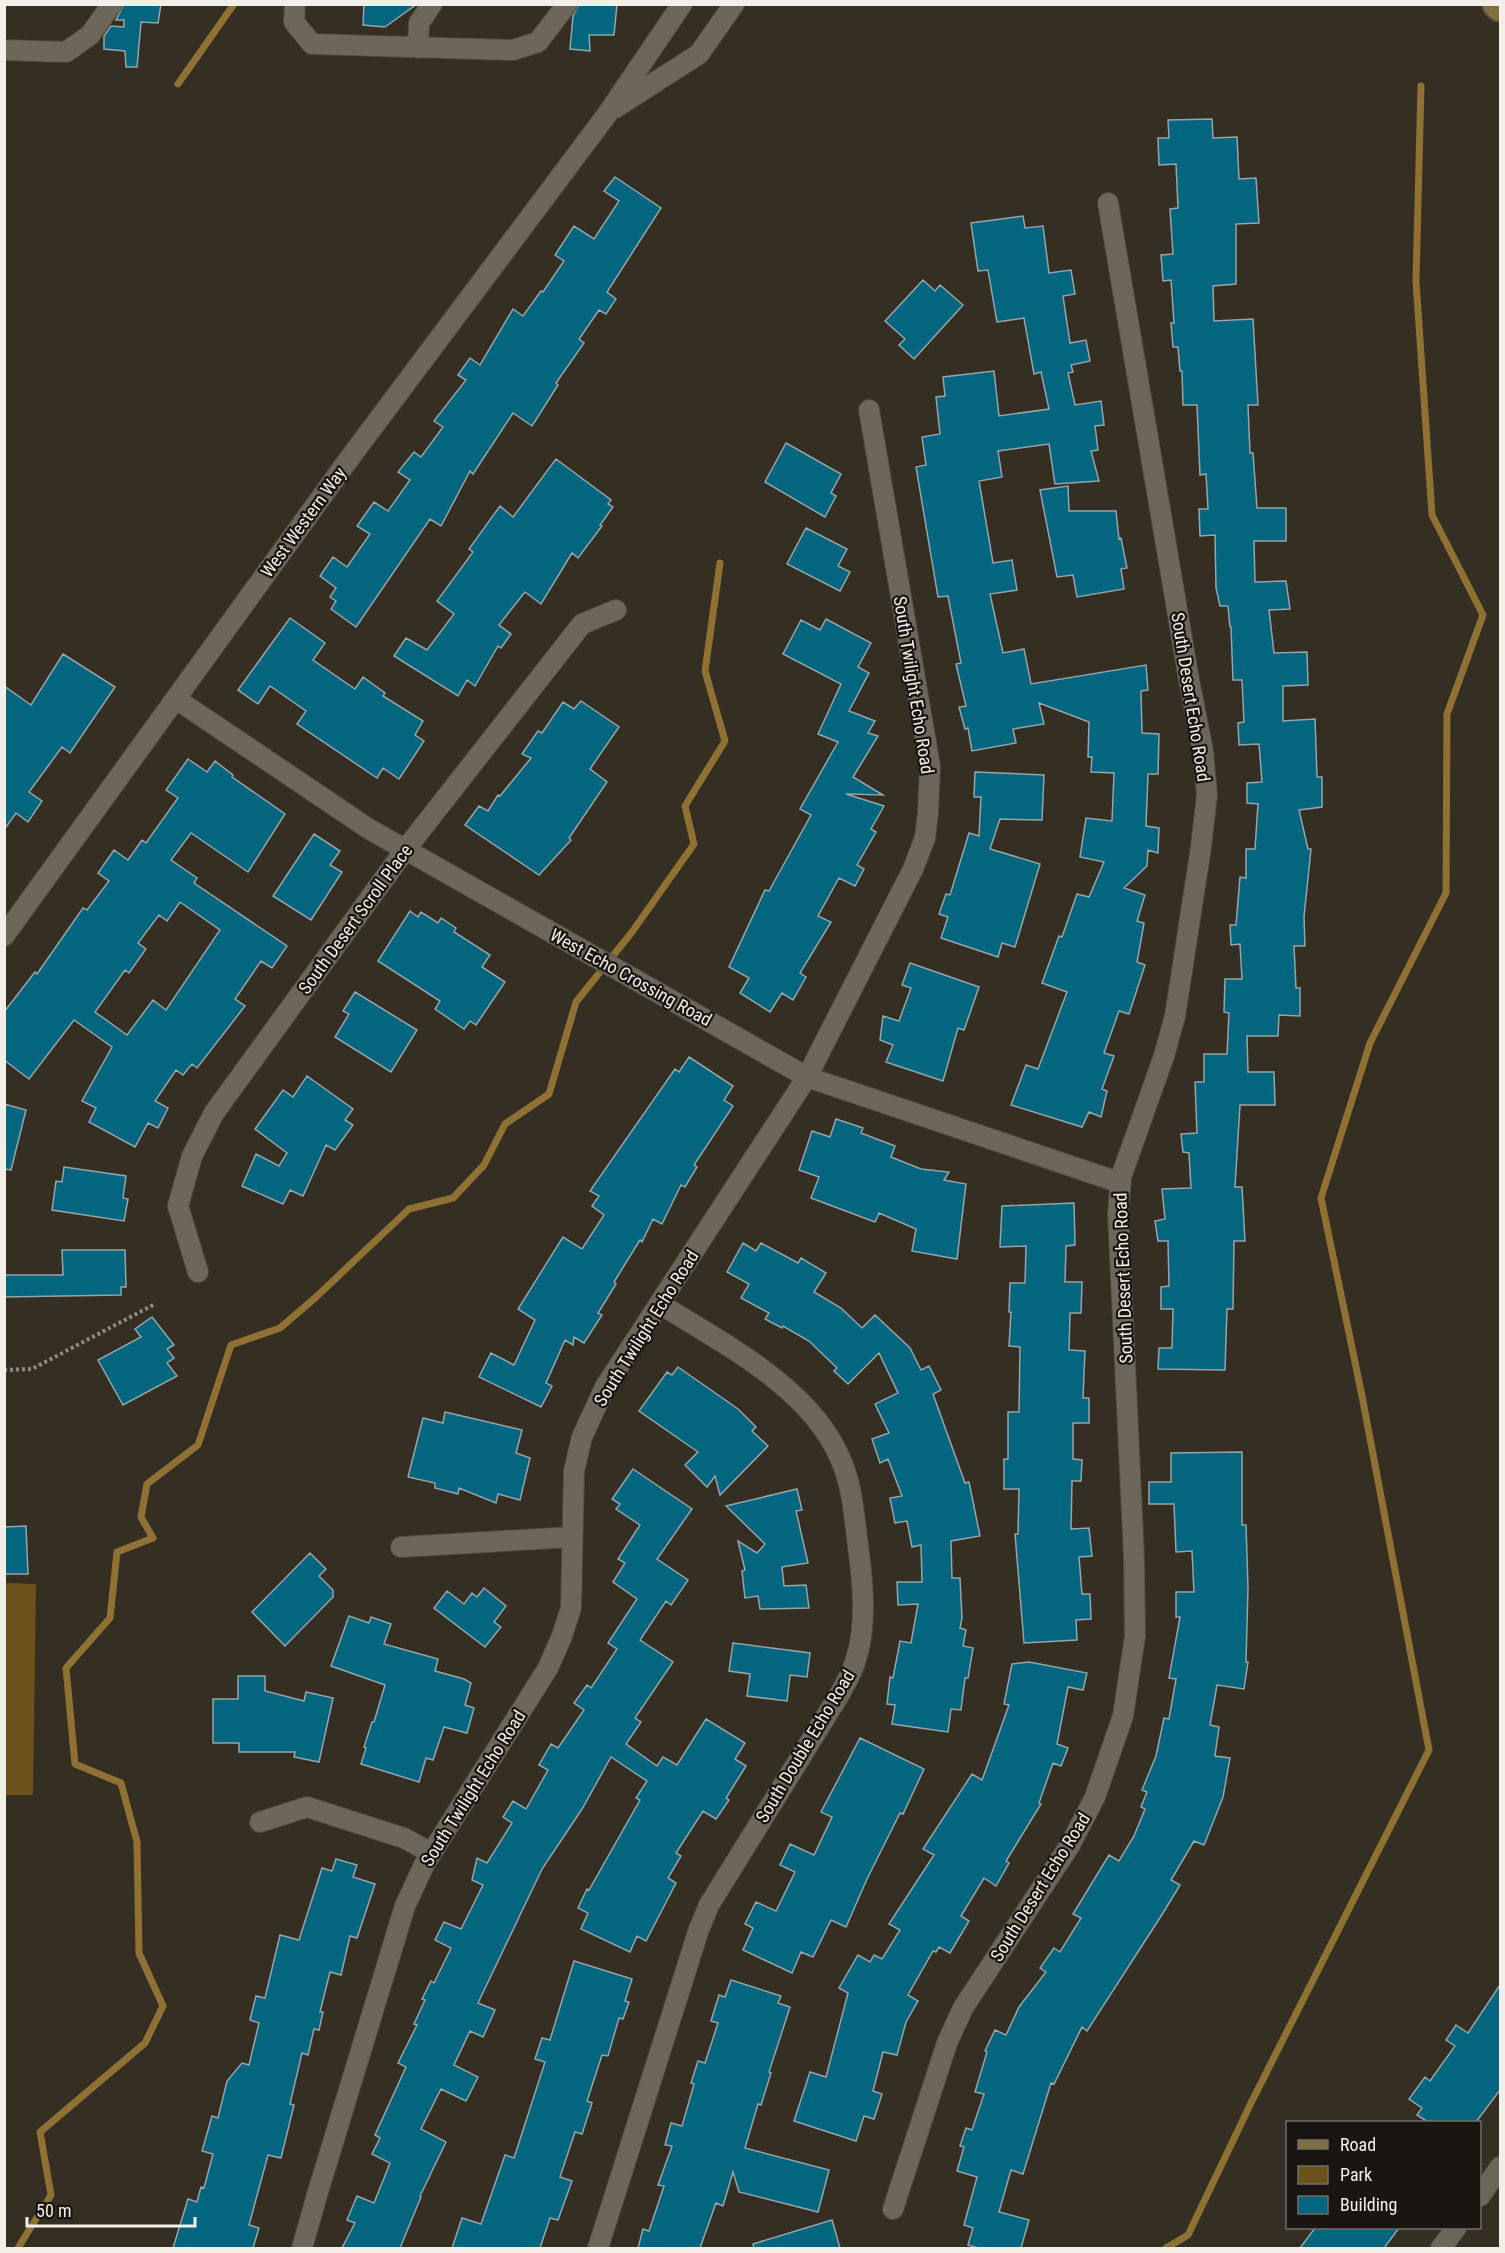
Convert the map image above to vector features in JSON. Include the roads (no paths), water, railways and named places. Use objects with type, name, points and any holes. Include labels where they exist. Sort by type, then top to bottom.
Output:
[{"type":"main road","points":[[1497,4],[1500,7]]},
{"type":"street","points":[[4,50],[66,52],[90,34],[112,4]]},
{"type":"street","points":[[418,48],[419,22],[432,4]]},
{"type":"street","points":[[295,13],[312,44],[513,50],[538,42],[567,4]]},
{"type":"street","name":"West Western Way","points":[[4,936],[356,450],[608,113],[682,4]]},
{"type":"street","name":"West Western Way","points":[[608,113],[699,54],[735,4]]},
{"type":"street","name":"South Desert Echo Road","points":[[893,2209],[947,2043],[963,2008],[1074,1838],[1095,1797],[1123,1716],[1135,1636],[1133,1535],[1118,1214],[1120,1183],[1129,1151],[1164,1056],[1175,1016],[1207,795],[1203,751],[1108,203]]},
{"type":"street","name":"South Twilight Echo Road","points":[[302,2248],[405,1906],[431,1853],[548,1668],[562,1636],[571,1608],[574,1472],[582,1437],[605,1387],[807,1077],[913,869],[925,838],[930,766],[869,411]]},
{"type":"street","name":"South Desert Scroll Place","points":[[198,1272],[178,1206],[192,1156],[214,1113],[405,850],[582,624],[616,610]]},
{"type":"street","name":"West Echo Crossing Road","points":[[176,699],[369,829],[807,1077],[1120,1183]]},
{"type":"street","name":"South Double Echo Road","points":[[598,2248],[709,1905],[841,1692],[856,1660],[862,1629],[862,1574],[851,1490],[840,1457],[831,1441],[821,1426],[787,1388],[747,1358],[660,1304]]},
{"type":"street","points":[[401,1547],[572,1537]]},
{"type":"street","points":[[260,1822],[307,1807],[404,1838],[431,1853]]},
{"type":"street","points":[[1481,2193],[1500,2167]]},
{"type":"street","points":[[1441,2248],[1455,2229]]},
{"type":"waterway","points":[[178,84],[234,4]]},
{"type":"waterway","points":[[1166,2248],[1188,2235],[1251,2103],[1429,1750],[1362,1396],[1321,1198],[1370,1043],[1446,893],[1447,714],[1483,615],[1432,515],[1416,281],[1421,86]]},
{"type":"waterway","points":[[18,2248],[51,2195],[40,2132],[145,2043],[163,2006],[139,1953],[137,1842],[121,1783],[75,1764],[66,1668],[110,1618],[117,1552],[153,1538],[141,1517],[147,1484],[198,1445],[231,1345],[280,1328],[409,1209],[453,1198],[484,1165],[505,1124],[549,1094],[576,1002],[632,932],[694,844],[685,806],[725,741],[705,671],[720,563]]}]
